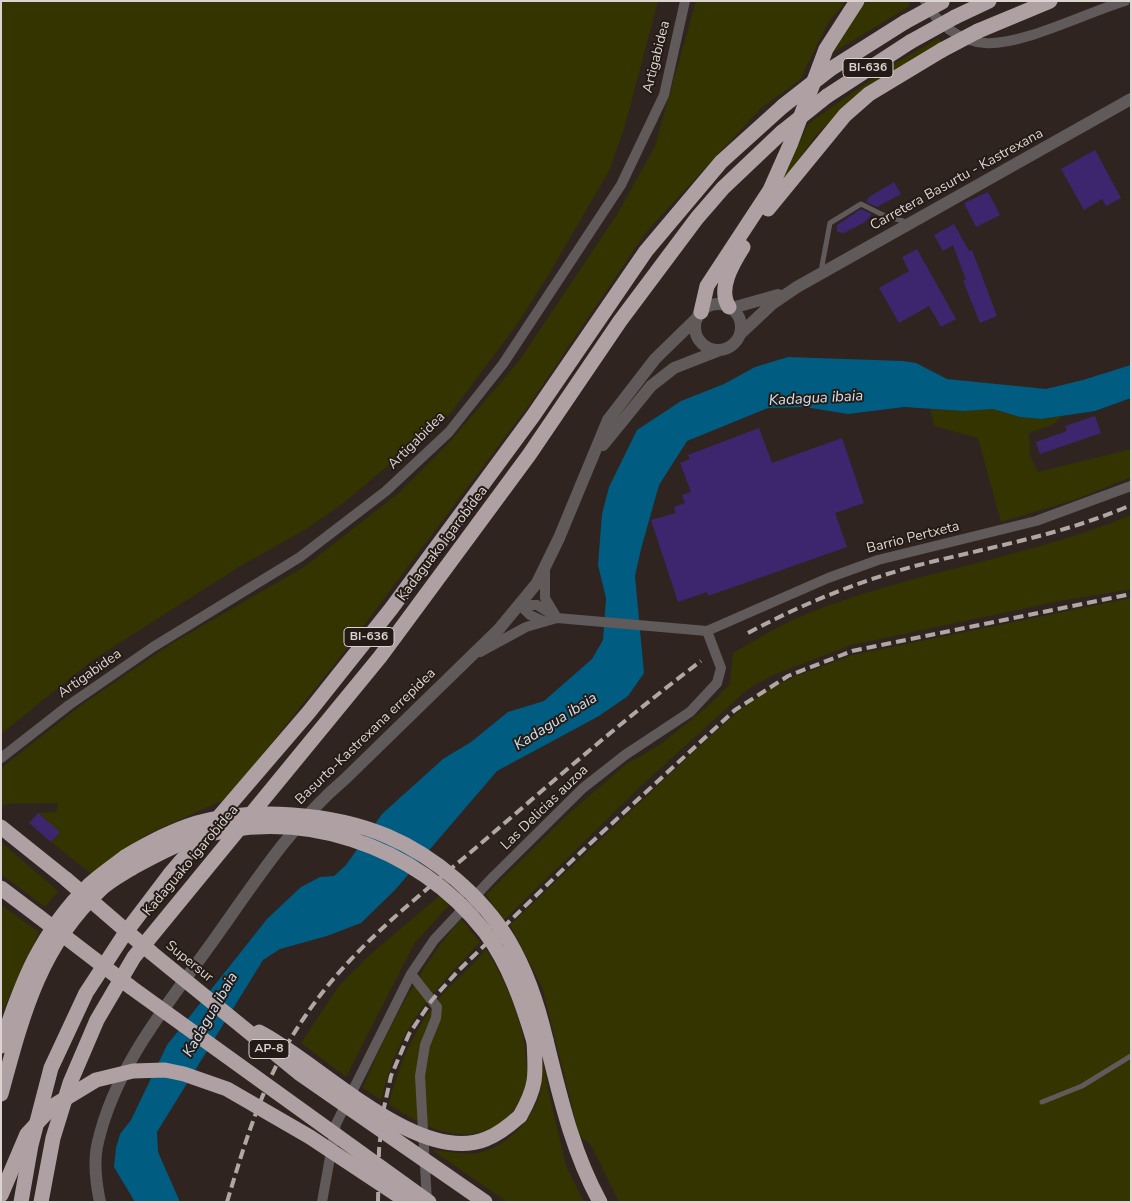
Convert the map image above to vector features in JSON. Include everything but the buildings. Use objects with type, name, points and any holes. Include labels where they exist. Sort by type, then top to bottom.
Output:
[{"type":"highway","points":[[699,314],[707,286],[770,190],[788,152],[826,48],[857,1]]},
{"type":"highway","name":"Kadaguako igarobidea","points":[[41,1202],[53,1138],[83,1048],[108,997],[134,957],[380,657],[529,455],[620,321],[697,218],[723,188],[782,132],[827,96],[910,42],[988,1]]},
{"type":"highway","points":[[731,308],[725,300],[725,285],[742,249],[767,211],[815,149],[845,115],[869,94],[942,50],[978,31],[1050,1]]},
{"type":"highway","name":"Kadaguako igarobidea","points":[[21,1202],[31,1145],[51,1068],[86,993],[126,932],[170,874],[309,712],[396,601],[532,416],[646,251],[721,162],[783,106],[829,70],[905,22],[943,2]]},
{"type":"highway","name":"Supersur","points":[[1,827],[299,1073],[485,1202]]},
{"type":"highway","points":[[1,1094],[7,1050],[41,969],[55,944],[74,918],[128,862],[191,840],[252,828],[304,828],[368,844],[424,873],[457,901],[486,933],[507,968],[540,1041],[570,1134],[585,1174],[600,1202]]},
{"type":"highway","name":"AP-8","points":[[1,888],[140,994],[428,1202]]},
{"type":"highway","points":[[234,1019],[280,1043],[369,1108],[410,1130],[440,1142],[462,1144],[484,1140],[506,1129],[520,1116],[533,1093],[540,1041]]},
{"type":"highway","points":[[1,1195],[28,1134],[53,1106],[96,1080],[133,1071],[165,1070],[184,1074],[228,1090],[310,1137],[408,1202]]},
{"type":"street","name":"Artigabidea","points":[[1,758],[69,705],[152,647],[300,557],[386,491],[449,432],[503,364],[622,185],[664,95],[685,1]]},
{"type":"street","points":[[925,1],[933,17],[954,34],[985,43],[1025,37],[1125,1]]},
{"type":"street","name":"Carretera Basurtu - Kastrexana","points":[[798,287],[1131,99]]},
{"type":"street","points":[[798,287],[772,304],[740,334],[733,344],[720,350],[712,349],[700,341],[695,329],[699,314],[712,305],[731,308],[770,298],[798,287]]},
{"type":"street","points":[[731,308],[739,318],[740,334]]},
{"type":"street","name":"Basurto-Kastrexana errepidea","points":[[100,1202],[95,1168],[97,1144],[104,1119],[140,1044],[285,841],[319,801],[499,630],[537,583],[594,458],[608,420],[629,390],[655,359],[699,314]]},
{"type":"street","name":"Basurto-Kastrexana errepidea","points":[[594,458],[651,386],[674,368],[720,350]]},
{"type":"street","name":"Barrio Pertxeta","points":[[706,631],[828,578],[878,560],[1036,521],[1131,486]]},
{"type":"street","points":[[546,566],[545,598],[556,617]]},
{"type":"street","points":[[520,605],[537,605],[556,617]]},
{"type":"street","points":[[520,605],[530,615],[543,621]]},
{"type":"street","points":[[466,661],[508,635],[556,617],[706,631]]},
{"type":"street","name":"Las Delicias auzoa","points":[[322,1202],[336,1124],[411,974],[434,940],[583,788],[625,755],[690,712],[717,683],[721,668],[706,631]]},
{"type":"street","points":[[411,974],[437,1007],[436,1018],[425,1045],[420,1076],[428,1202]]},
{"type":"lane","points":[[820,274],[830,223],[861,204],[883,215],[911,224]]},
{"type":"lane","points":[[1042,1102],[1082,1086],[1131,1056]]},
{"type":"shaded area","points":[[1,1],[658,1],[624,129],[609,171],[518,323],[453,410],[435,430],[341,505],[306,529],[239,567],[94,659],[1,734]]},
{"type":"shaded area","points":[[696,1],[846,1],[828,23],[800,80],[761,108],[646,232],[529,405],[344,652],[228,798],[146,835],[92,874],[51,842],[59,832],[38,813],[56,812],[58,803],[5,804],[1,808],[1,768],[83,704],[171,644],[304,567],[400,492],[447,445],[519,361],[618,213],[655,146]]},
{"type":"shaded area","points":[[867,1],[908,1],[910,6],[827,56],[852,15]]},
{"type":"shaded area","points":[[939,38],[943,43],[843,108],[816,135],[778,189],[808,124],[895,63]]},
{"type":"shaded area","points":[[930,409],[964,411],[993,409],[1020,417],[1041,419],[1063,416],[1052,425],[1029,433],[1030,456],[1038,472],[1131,449],[1131,477],[1077,499],[1001,522],[978,438],[934,426]]},
{"type":"shaded area","points":[[1131,515],[1131,589],[1065,600],[851,645],[773,675],[748,689],[641,786],[504,920],[486,895],[566,816],[625,765],[661,744],[706,708],[730,684],[733,653],[795,619],[844,600],[884,587],[1050,543]]},
{"type":"shaded area","points":[[1131,598],[1131,1202],[619,1202],[591,1145],[579,1135],[542,987],[510,925],[706,740],[740,710],[768,690],[796,676],[853,655]]},
{"type":"shaded area","points":[[1,842],[58,891],[45,907],[1,874]]},
{"type":"shaded area","points":[[439,896],[449,905],[414,944],[346,1077],[301,1043],[339,986],[371,954]]},
{"type":"shaded area","points":[[1,905],[39,932],[1,1015]]},
{"type":"shaded area","points":[[461,919],[480,942],[431,996],[418,1014],[397,1052],[388,1074],[381,1100],[363,1088],[372,1067],[393,1022],[418,978],[446,937]]},
{"type":"shaded area","points":[[486,949],[501,975],[518,1015],[524,1044],[527,1078],[517,1104],[504,1121],[484,1131],[456,1134],[428,1126],[389,1104],[398,1073],[419,1028],[448,988],[473,965]]},
{"type":"shaded area","points":[[540,1043],[548,1090],[566,1166],[584,1202],[507,1202],[432,1150],[478,1153],[500,1144],[520,1128],[528,1118],[539,1096],[542,1075]]},
{"type":"water","name":"Kadagua ibaia","points":[[788,357],[903,361],[916,363],[947,379],[1046,389],[1131,365],[1131,398],[1095,411],[1041,419],[1020,417],[993,409],[964,411],[904,407],[848,414],[805,407],[768,408],[687,441],[659,485],[641,549],[635,576],[644,673],[628,696],[599,716],[497,771],[395,890],[361,923],[327,936],[280,949],[263,960],[157,1132],[158,1152],[180,1202],[135,1202],[114,1167],[120,1134],[131,1120],[167,1045],[267,919],[301,887],[320,877],[334,876],[346,865],[382,814],[443,759],[471,742],[508,712],[544,701],[592,659],[603,640],[606,598],[598,565],[602,514],[609,487],[637,430],[681,401],[724,384],[755,367]]},
{"type":"railway","points":[[748,633],[807,604],[869,580],[911,567],[1077,525],[1131,505]]},
{"type":"railway","points":[[378,1202],[379,1150],[383,1112],[391,1076],[409,1034],[432,1000],[458,971],[581,852],[735,710],[788,676],[852,651],[1131,594]]},
{"type":"railway","points":[[227,1202],[250,1129],[280,1059],[306,1015],[343,968],[386,925],[560,775],[701,661]]}]
